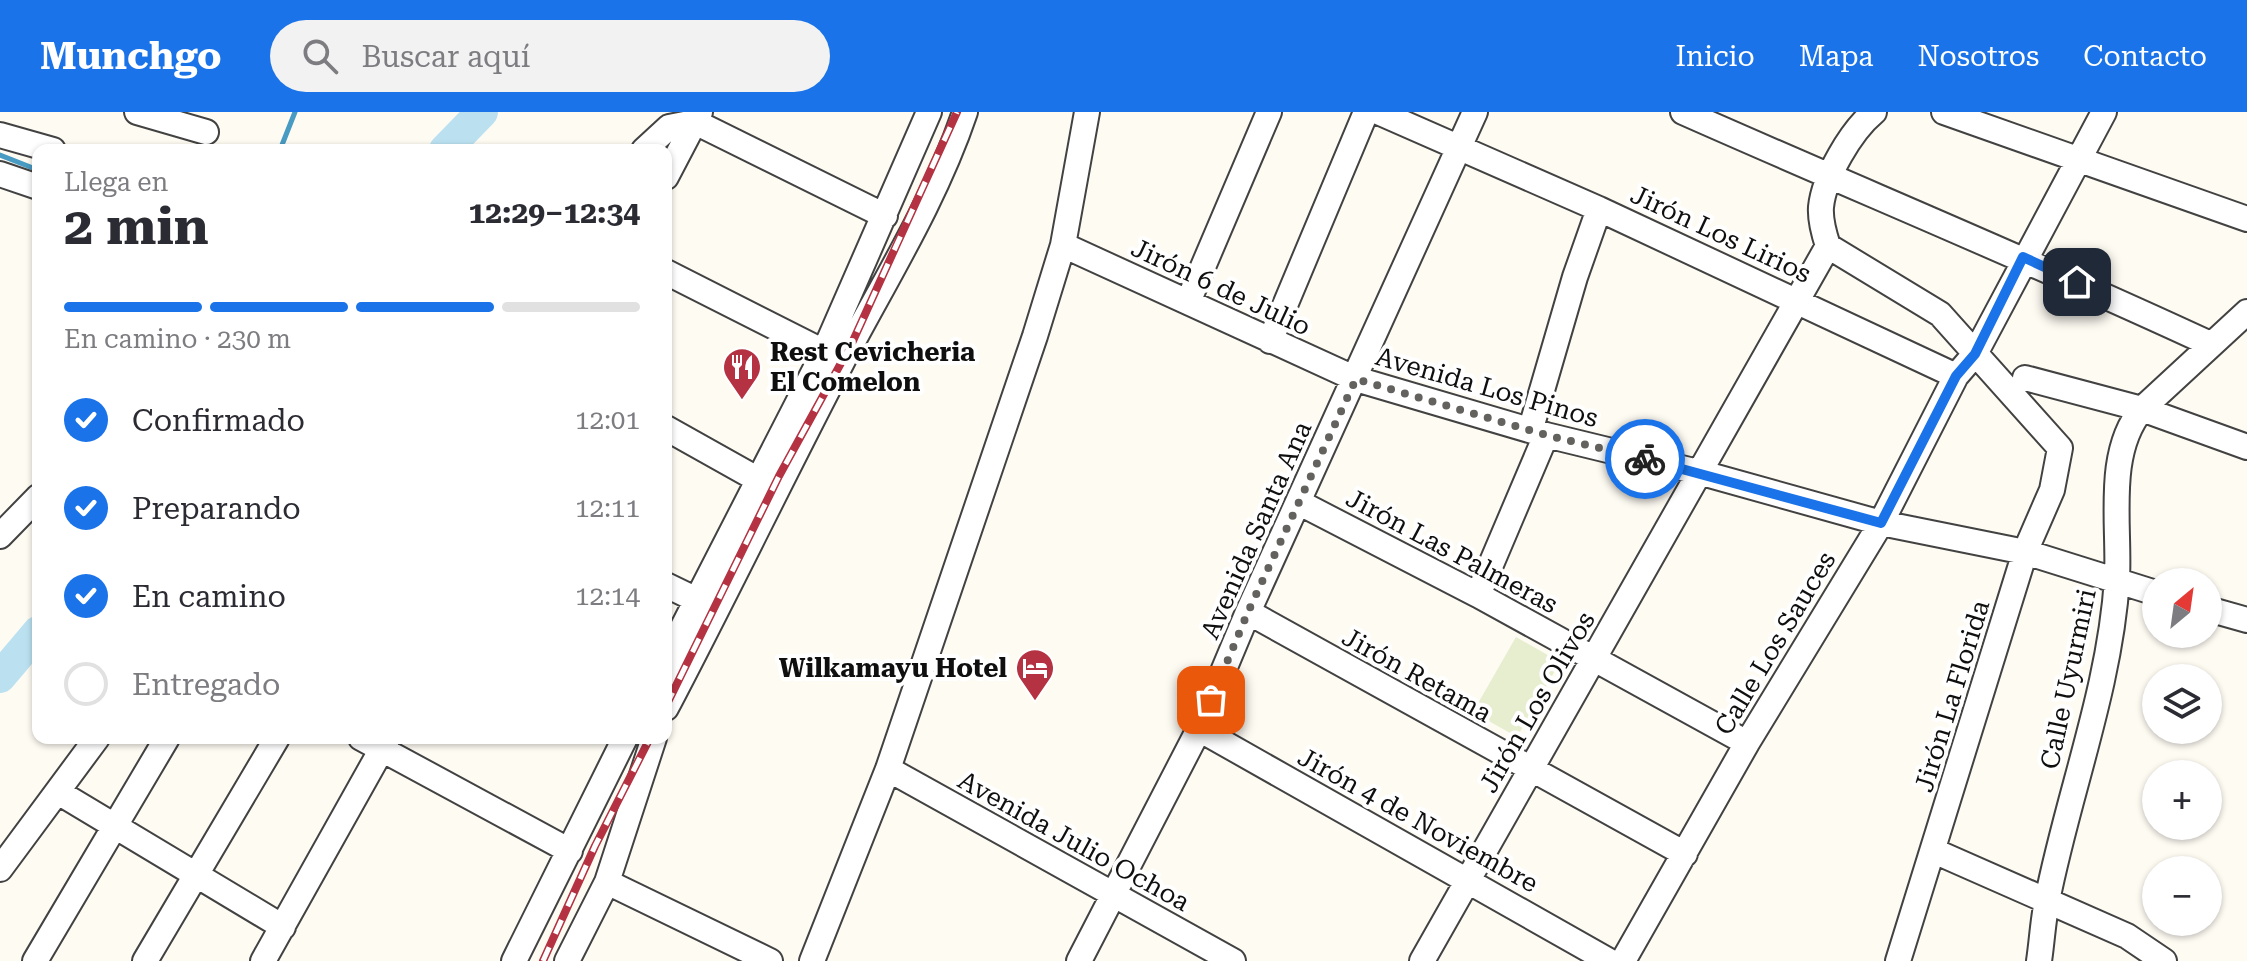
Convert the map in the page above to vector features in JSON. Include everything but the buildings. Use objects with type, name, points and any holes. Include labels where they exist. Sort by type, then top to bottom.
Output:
[{"type":"street","points":[[137,112],[206,132]]},
{"type":"street","points":[[672,695],[929,112]]},
{"type":"street","points":[[672,649],[900,257],[953,146],[965,112]]},
{"type":"street","points":[[812,961],[888,769],[1063,245],[1087,112]]},
{"type":"street","points":[[1188,302],[1269,112]]},
{"type":"street","points":[[1270,341],[1366,112]]},
{"type":"street","name":"Jirón Los Lirios","points":[[1378,112],[1458,150],[1599,209],[1956,376]]},
{"type":"street","name":"Avenida Santa Ana","points":[[1079,961],[1199,729],[1248,612],[1475,112]]},
{"type":"street","points":[[1683,112],[2023,257],[2210,344]]},
{"type":"street","points":[[1874,112],[1851,139],[1831,177],[1821,206],[1828,246],[1940,314],[1975,354]]},
{"type":"street","points":[[1944,112],[2247,219]]},
{"type":"street","name":"Calle Los Sauces","points":[[1623,961],[1747,743],[1881,523],[1956,376],[1975,354],[2023,257],[2104,112]]},
{"type":"street","points":[[651,144],[669,127],[698,117],[885,216]]},
{"type":"street","points":[[672,166],[698,117]]},
{"type":"street","points":[[0,135],[32,144]]},
{"type":"street","points":[[0,174],[32,185]]},
{"type":"street","points":[[1478,595],[1538,432],[1575,277],[1599,209]]},
{"type":"street","name":"Jirón 6 de Julio","points":[[1063,245],[1356,379]]},
{"type":"street","name":"Jirón Los Olivos","points":[[1422,961],[1702,473],[1828,246]]},
{"type":"street","points":[[672,275],[824,352]]},
{"type":"street","name":"Calle Uyurmiri","points":[[2039,961],[2046,903],[2108,653],[2117,581],[2120,451],[2129,425],[2142,409],[2210,344],[2245,318]]},
{"type":"street","name":"Jirón La Florida","points":[[1898,961],[2025,552],[2052,490],[2060,448],[1975,354]]},
{"type":"street","points":[[2025,378],[2142,409],[2247,447]]},
{"type":"street","name":"Avenida Los Pinos","points":[[1356,379],[1538,432],[1702,473],[1881,523],[2025,552],[2142,589]]},
{"type":"street","points":[[672,431],[770,478]]},
{"type":"street","name":"Jirón Las Palmeras","points":[[1298,502],[1478,595],[1747,743]]},
{"type":"street","points":[[0,536],[32,503]]},
{"type":"street","points":[[672,588],[699,601]]},
{"type":"street","name":"Jirón Retama","points":[[1248,612],[1685,854]]},
{"type":"street","points":[[2222,613],[2247,620]]},
{"type":"street","name":"Jirón 4 de Noviembre","points":[[1199,729],[1468,878],[1609,961]]},
{"type":"street","points":[[0,869],[93,744]]},
{"type":"street","points":[[35,961],[164,744]]},
{"type":"street","points":[[145,961],[273,744]]},
{"type":"street","points":[[263,961],[375,744]]},
{"type":"street","points":[[380,744],[570,851]]},
{"type":"street","points":[[514,961],[622,744]]},
{"type":"street","points":[[567,961],[607,882],[652,744]]},
{"type":"street","name":"Avenida Julio Ochoa","points":[[888,769],[1233,961]]},
{"type":"street","points":[[58,792],[283,927]]},
{"type":"street","points":[[1934,851],[2046,903],[2127,936],[2155,958]]},
{"type":"street","points":[[607,882],[770,961]]},
{"type":"green space","points":[[1516,637],[1560,662],[1517,737],[1473,712]]},
{"type":"waterway","points":[[282,144],[295,112]]},
{"type":"waterway","points":[[451,144],[482,112]]},
{"type":"waterway","points":[[0,155],[32,168]]},
{"type":"waterway","points":[[0,677],[32,639]]},
{"type":"railway","points":[[672,694],[779,476],[852,343],[957,112]]},
{"type":"railway","points":[[543,961],[595,846],[647,744]]},
{"type":"way so far","points":[[1211,700],[1248,612],[1356,379],[1531,428],[1546,435],[1645,459]]},
{"type":"place","name":"Rest Cevicheria El Comelon","points":[[742,401]]},
{"type":"place","name":"Wilkamayu Hotel","points":[[1035,702]]},
{"type":"route","points":[[1645,459],[1881,523],[1956,376],[1975,354],[2023,257],[2077,282]]}]
